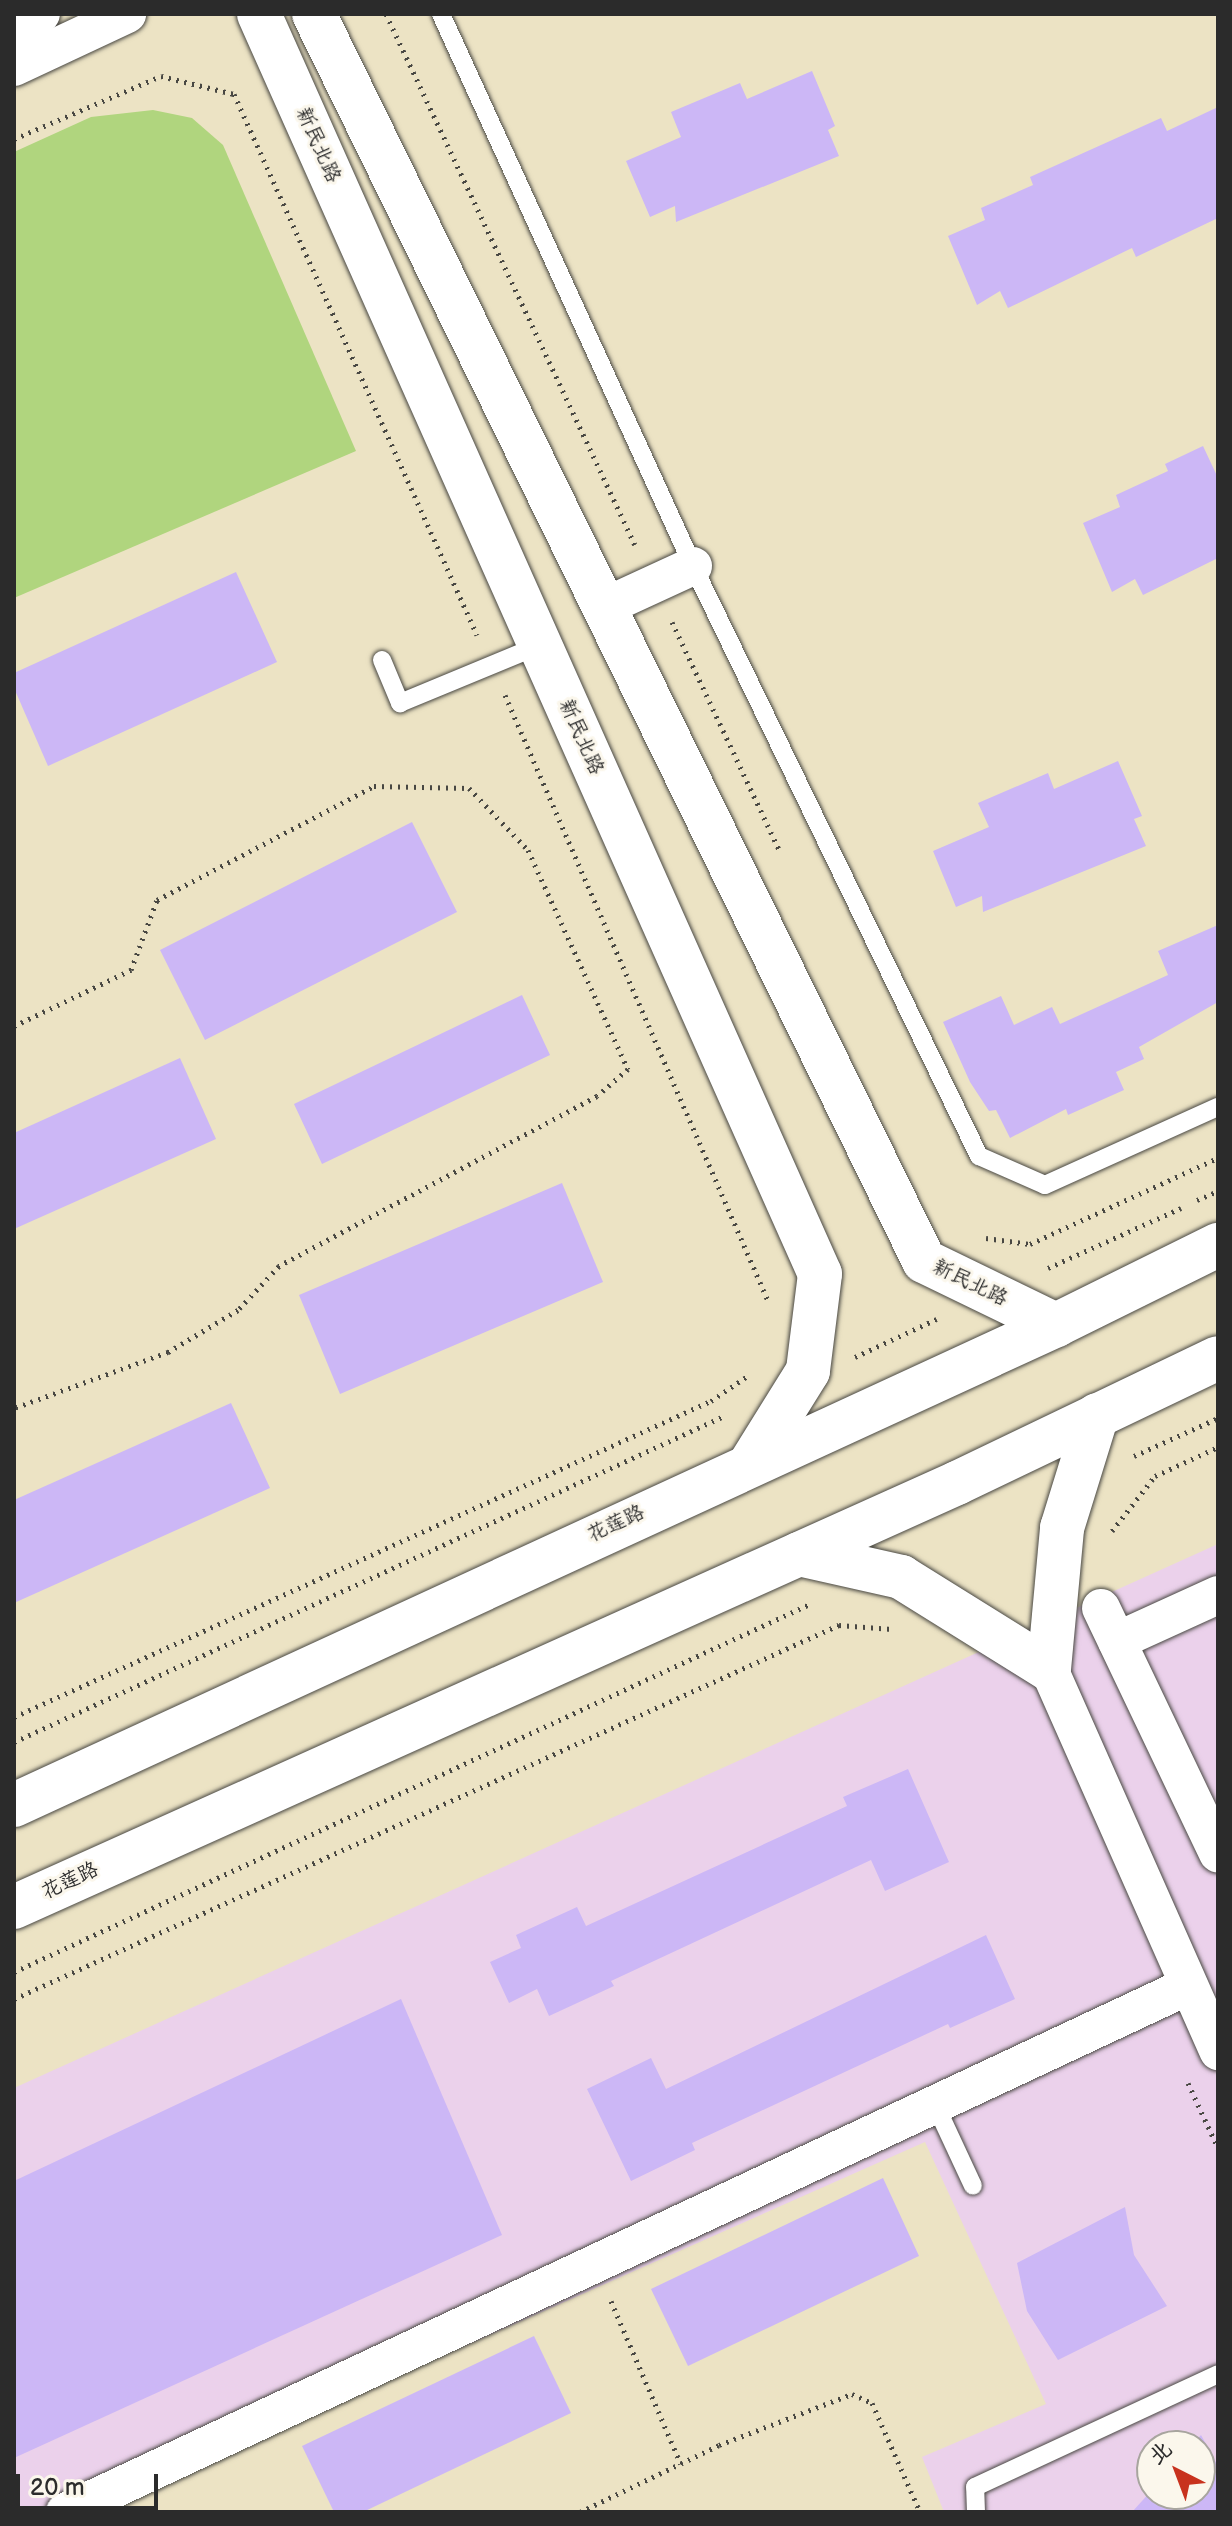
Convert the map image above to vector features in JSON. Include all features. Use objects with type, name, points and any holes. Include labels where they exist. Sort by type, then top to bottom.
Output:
[{"type":"main road","name":"新民北路","points":[[259,14],[820,1274],[808,1371],[752,1461]]},
{"type":"main road","name":"新民北路","points":[[314,14],[924,1261],[1056,1325]]},
{"type":"main road","name":"花莲路","points":[[14,1805],[752,1461],[1056,1325],[1218,1245]]},
{"type":"main road","name":"花莲路","points":[[14,1907],[799,1554],[1218,1358]]},
{"type":"main road","points":[[799,1554],[901,1577],[1049,1669],[1062,1528],[1097,1415]]},
{"type":"street","points":[[14,27],[41,14]]},
{"type":"street","points":[[14,67],[127,14]]},
{"type":"street","points":[[604,607],[693,566]]},
{"type":"street","points":[[1218,1595],[1109,1624],[1218,1853]]},
{"type":"street","points":[[1049,1669],[1218,2051]]},
{"type":"street","points":[[65,2512],[1188,1986]]},
{"type":"lane","points":[[441,14],[693,566],[979,1156],[1045,1185],[1218,1107]]},
{"type":"lane","points":[[382,660],[400,703],[540,645]]},
{"type":"lane","points":[[935,2104],[973,2186]]},
{"type":"lane","points":[[976,2512],[975,2487],[1218,2374]]},
{"type":"path","points":[[14,139],[161,76],[234,94],[491,665],[775,1316]]},
{"type":"path","points":[[14,1026],[131,970],[157,900],[374,786],[469,788],[528,850],[628,1069],[597,1096],[279,1266],[238,1310],[168,1352],[14,1408]]},
{"type":"path","points":[[802,1381],[1218,1191]]},
{"type":"path","points":[[14,1717],[711,1401],[752,1373]]},
{"type":"path","points":[[14,1742],[730,1414]]},
{"type":"path","points":[[1107,1538],[1155,1476],[1218,1447]]},
{"type":"path","points":[[14,1972],[880,1572]]},
{"type":"path","points":[[14,1999],[839,1625],[899,1632]]},
{"type":"path","points":[[1185,2075],[1218,2148]]},
{"type":"path","points":[[595,2263],[681,2464]]},
{"type":"path","points":[[580,2512],[681,2464],[852,2394],[872,2403],[920,2512]]},
{"type":"shaded area","points":[[1218,1544],[1218,2512],[944,2512],[922,2457],[1046,2404],[925,2142],[91,2512],[14,2512],[14,2088]]},
{"type":"green space","points":[[153,110],[192,118],[223,145],[356,451],[14,598],[14,152],[91,117]]},
{"type":"building","points":[[812,71],[835,126],[828,130],[839,156],[676,222],[675,206],[650,217],[626,161],[681,137],[671,112],[740,83],[747,99]]},
{"type":"building","points":[[1218,107],[1218,218],[1136,257],[1132,248],[1008,308],[1000,291],[977,305],[948,236],[985,220],[981,208],[1033,185],[1030,177],[1161,118],[1167,131]]},
{"type":"building","points":[[1203,446],[1218,478],[1218,558],[1143,595],[1135,579],[1112,592],[1083,523],[1120,507],[1116,495],[1168,471],[1165,464]]},
{"type":"building","points":[[236,572],[277,662],[48,766],[14,688],[14,673]]},
{"type":"building","points":[[1118,761],[1142,816],[1134,819],[1146,846],[983,912],[982,896],[956,907],[933,851],[989,827],[978,803],[1048,773],[1054,789]]},
{"type":"building","points":[[412,822],[457,912],[205,1040],[160,950]]},
{"type":"building","points":[[1218,925],[1218,1002],[1139,1047],[1144,1059],[1116,1072],[1124,1090],[1068,1115],[1066,1109],[1010,1138],[996,1110],[989,1111],[970,1082],[943,1022],[1001,996],[1014,1025],[1052,1007],[1060,1024],[1168,975],[1158,951]]},
{"type":"building","points":[[522,995],[550,1055],[322,1164],[294,1104]]},
{"type":"building","points":[[180,1058],[216,1139],[14,1229],[14,1133]]},
{"type":"building","points":[[562,1183],[603,1282],[340,1394],[299,1295]]},
{"type":"building","points":[[231,1403],[270,1488],[14,1603],[14,1500]]},
{"type":"building","points":[[908,1769],[949,1862],[885,1891],[871,1860],[611,1981],[614,1986],[549,2016],[537,1989],[509,2003],[490,1962],[521,1948],[516,1935],[577,1907],[586,1926],[847,1806],[843,1797]]},
{"type":"building","points":[[986,1935],[1015,1999],[950,2028],[948,2024],[692,2143],[695,2150],[631,2181],[587,2089],[651,2058],[666,2089]]},
{"type":"building","points":[[401,1999],[502,2235],[14,2458],[14,2181]]},
{"type":"building","points":[[883,2178],[919,2256],[688,2366],[651,2289]]},
{"type":"building","points":[[1125,2207],[1134,2255],[1167,2306],[1058,2360],[1027,2311],[1017,2263]]},
{"type":"building","points":[[534,2336],[571,2413],[363,2512],[334,2512],[302,2446]]},
{"type":"building","points":[[1216,2462],[1218,2512],[1132,2512],[1136,2508],[1216,2510]]}]
